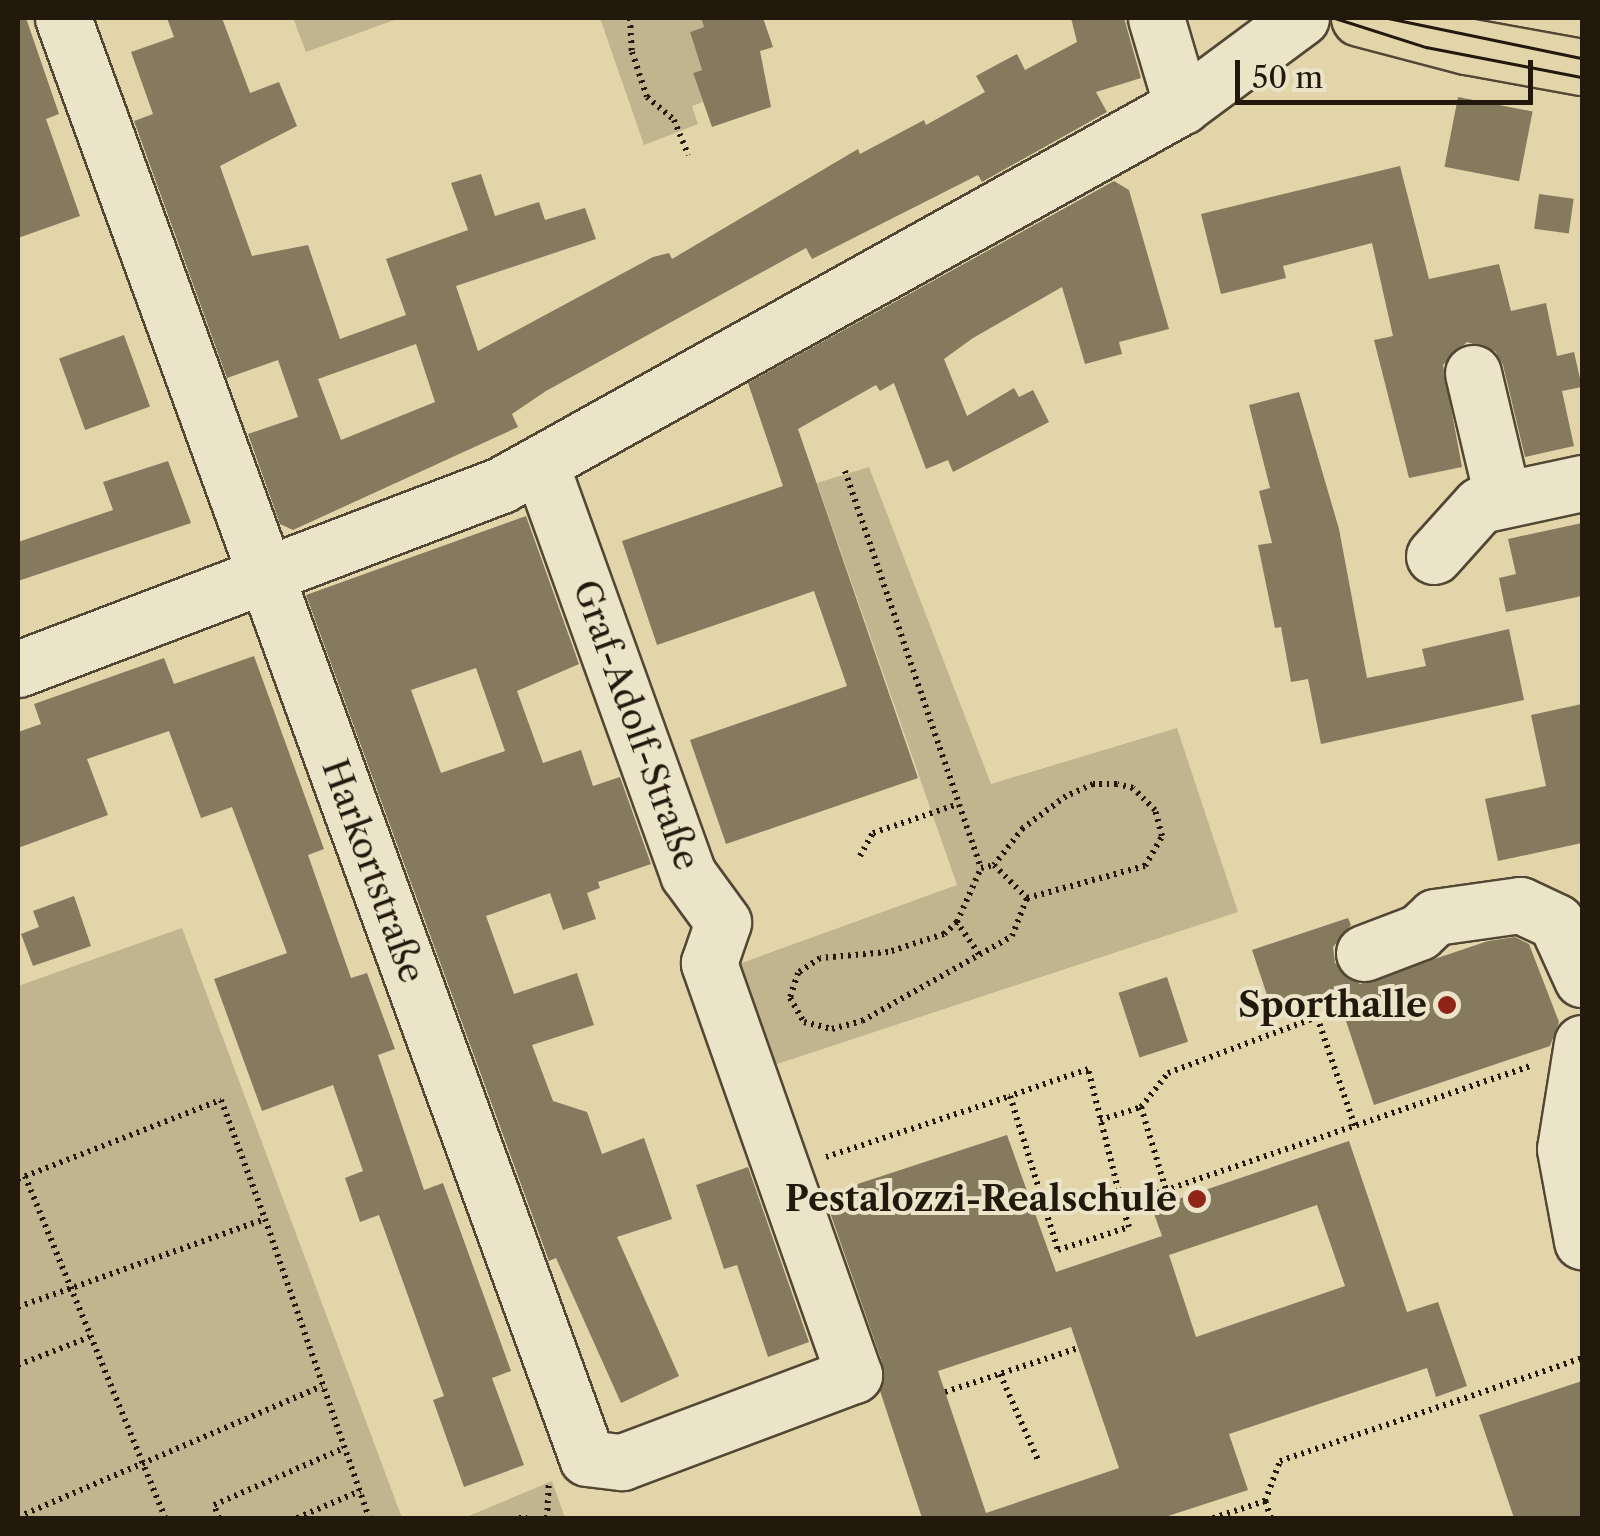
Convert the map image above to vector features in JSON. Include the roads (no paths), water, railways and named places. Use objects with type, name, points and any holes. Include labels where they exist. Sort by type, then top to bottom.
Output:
[{"type":"main road","points":[[1358,18],[1466,46],[1582,67]]},
{"type":"street","name":"Harkortstraße","points":[[63,18],[587,1458],[622,1462],[854,1375]]},
{"type":"street","points":[[1156,18],[1182,106]]},
{"type":"street","points":[[18,669],[266,577],[541,465],[1182,106],[1301,18]]},
{"type":"street","points":[[1474,374],[1503,500]]},
{"type":"street","name":"Graf-Adolf-Straße","points":[[541,465],[688,874],[722,922],[710,964],[854,1375]]},
{"type":"street","points":[[1434,556],[1480,505],[1582,483]]},
{"type":"street","points":[[1364,953],[1419,932],[1435,917],[1520,905],[1556,922],[1582,979]]},
{"type":"street","points":[[1582,1046],[1564,1169],[1582,1240]]},
{"type":"tram line","points":[[1335,18],[1426,47],[1582,77]]},
{"type":"tram line","points":[[1388,18],[1582,58]]},
{"type":"place","name":"Sporthalle","points":[[1447,1005]]},
{"type":"place","name":"Pestalozzi-Realschule","points":[[1197,1199]]}]
